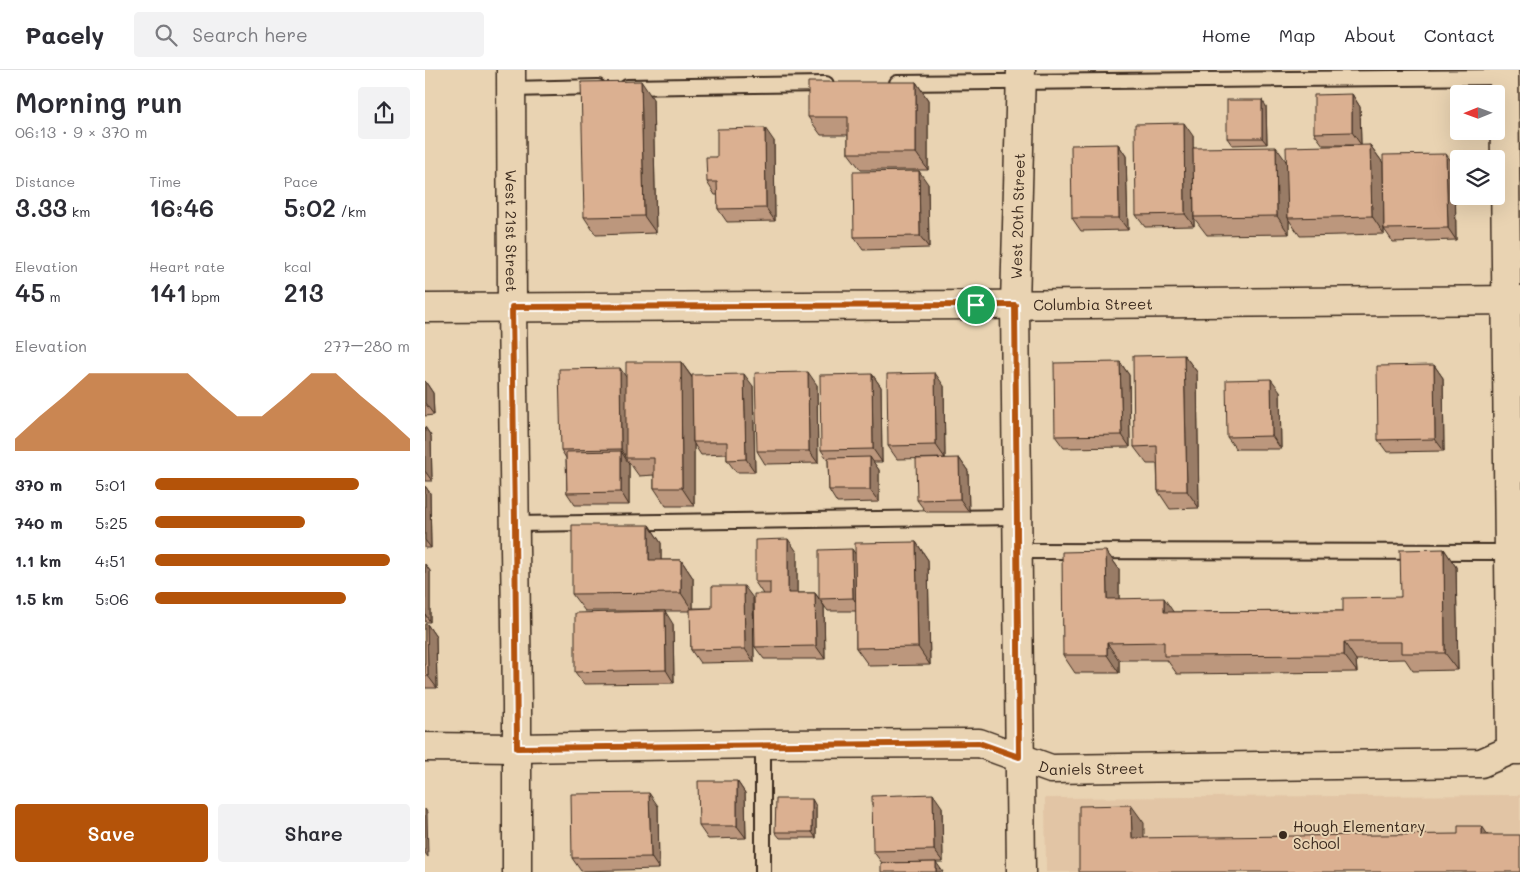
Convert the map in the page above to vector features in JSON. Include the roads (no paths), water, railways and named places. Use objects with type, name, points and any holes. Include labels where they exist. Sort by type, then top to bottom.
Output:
[{"type":"street","points":[[1504,73],[1513,300],[1509,552],[1515,750]]},
{"type":"street","name":"West 20th Street","points":[[1021,75],[1015,305],[1021,872]]},
{"type":"street","name":"West 21st Street","points":[[511,79],[517,872]]},
{"type":"street","name":"Columbia Street","points":[[425,308],[1513,300]]},
{"type":"street","name":"Daniels Street","points":[[425,747],[517,748],[979,743],[1051,769],[1481,763],[1515,750]]},
{"type":"lane","points":[[884,83],[1021,75],[1504,73]]},
{"type":"lane","points":[[511,79],[835,84]]},
{"type":"lane","points":[[515,524],[1017,517]]},
{"type":"lane","points":[[1017,551],[1509,552]]},
{"type":"lane","points":[[763,744],[763,872]]},
{"type":"place","name":"Hough Elementary School","points":[[1283,835]]}]
